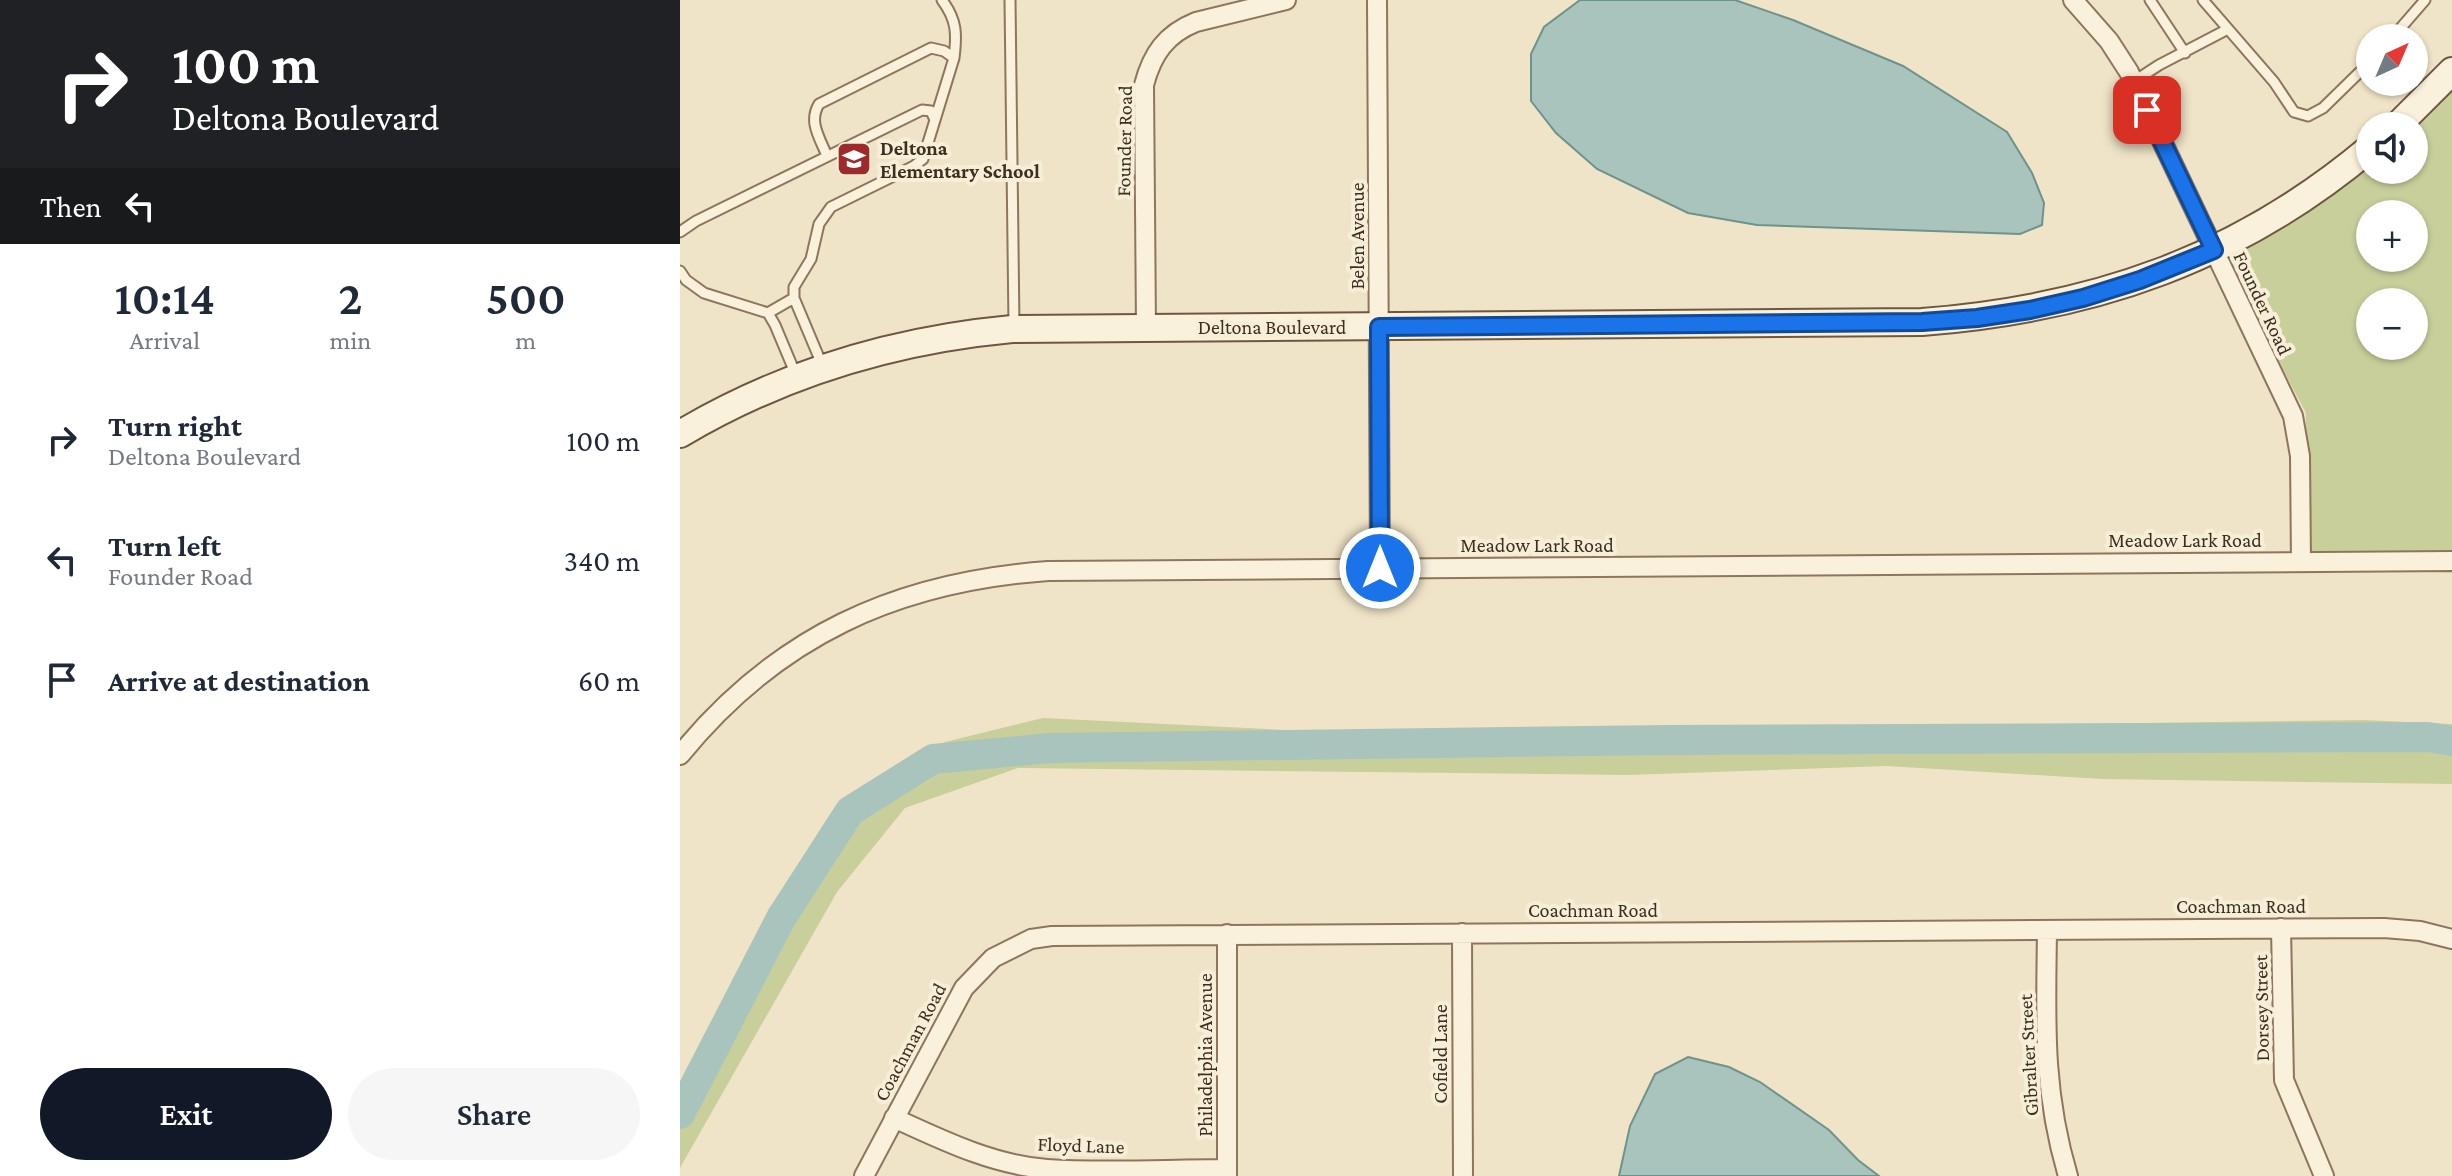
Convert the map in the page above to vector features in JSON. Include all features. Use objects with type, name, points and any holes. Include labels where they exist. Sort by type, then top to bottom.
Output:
[{"type":"main road","points":[[2411,112],[2452,71]]},
{"type":"main road","name":"Deltona Boulevard","points":[[680,434],[758,392],[823,367],[913,342],[1014,329],[1922,322],[2030,310],[2140,280],[2214,250],[2305,198],[2356,159]]},
{"type":"street","name":"Founder Road","points":[[1146,328],[1144,85],[1148,67],[1163,44],[1183,27],[1286,0]]},
{"type":"street","name":"Belen Avenue","points":[[1377,0],[1380,568]]},
{"type":"street","name":"Founder Road","points":[[2073,0],[2109,41],[2133,82],[2293,416],[2300,456],[2301,562]]},
{"type":"street","name":"Meadow Lark Road","points":[[680,755],[734,695],[799,645],[838,623],[920,592],[1005,574],[1380,568],[2452,561]]},
{"type":"street","name":"Dorsey Street","points":[[2281,928],[2284,1080],[2324,1176]]},
{"type":"street","name":"Coachman Road","points":[[864,1176],[964,988],[993,958],[1031,939],[1052,936],[1227,934],[2384,928],[2420,931],[2452,939]]},
{"type":"street","name":"Gibralter Street","points":[[2047,930],[2046,1057],[2049,1096],[2055,1132],[2068,1176]]},
{"type":"street","name":"Cofield Lane","points":[[1462,933],[1463,1176]]},
{"type":"street","name":"Philadelphia Avenue","points":[[1227,934],[1227,1172]]},
{"type":"street","name":"Floyd Lane","points":[[894,1118],[994,1159],[1045,1169],[1227,1172]]},
{"type":"lane","points":[[823,367],[794,298],[794,287],[811,259],[819,224],[831,207],[923,159],[954,58],[957,32],[953,14],[942,0]]},
{"type":"lane","points":[[1010,0],[1014,329]]},
{"type":"lane","points":[[2150,0],[2185,53]]},
{"type":"lane","points":[[2203,0],[2274,82],[2294,112],[2308,116],[2323,108],[2356,76]]},
{"type":"lane","points":[[2404,24],[2425,0]]},
{"type":"lane","points":[[2133,82],[2228,29]]},
{"type":"lane","points":[[827,156],[814,123],[813,114],[819,104],[931,48],[944,51],[954,58]]},
{"type":"lane","points":[[680,232],[696,221],[922,110],[931,111],[935,120]]},
{"type":"lane","points":[[680,271],[686,280],[704,293],[768,313],[797,376]]},
{"type":"lane","points":[[768,313],[794,298]]},
{"type":"green space","points":[[2452,83],[2452,573],[2302,567],[2306,413],[2251,310],[2232,250],[2356,168],[2356,184],[2428,184],[2426,112]]},
{"type":"green space","points":[[1043,718],[1468,739],[2067,724],[2364,720],[2452,724],[2452,784],[2102,779],[1887,766],[1629,775],[1018,768],[905,808],[837,892],[680,1168],[680,1092],[772,926],[860,787],[945,742]]},
{"type":"water","points":[[1580,0],[1735,0],[1793,20],[1903,66],[2007,132],[2032,173],[2044,203],[2042,225],[2020,234],[1757,225],[1688,213],[1597,169],[1556,133],[1531,101],[1531,54],[1544,27]]},
{"type":"water","points":[[1688,1057],[1729,1067],[1760,1082],[1829,1130],[1858,1160],[1879,1176],[1619,1176],[1630,1126],[1655,1074]]},
{"type":"waterway","points":[[680,1114],[781,918],[850,811],[933,759],[1050,748],[1667,740],[2428,737],[2452,741]]},
{"type":"place","name":"Deltona Elementary School","points":[[854,159]]},
{"type":"route","points":[[1380,568],[1379,327],[1922,322],[1977,318],[2083,298],[2140,280],[2214,250],[2147,110]]}]
